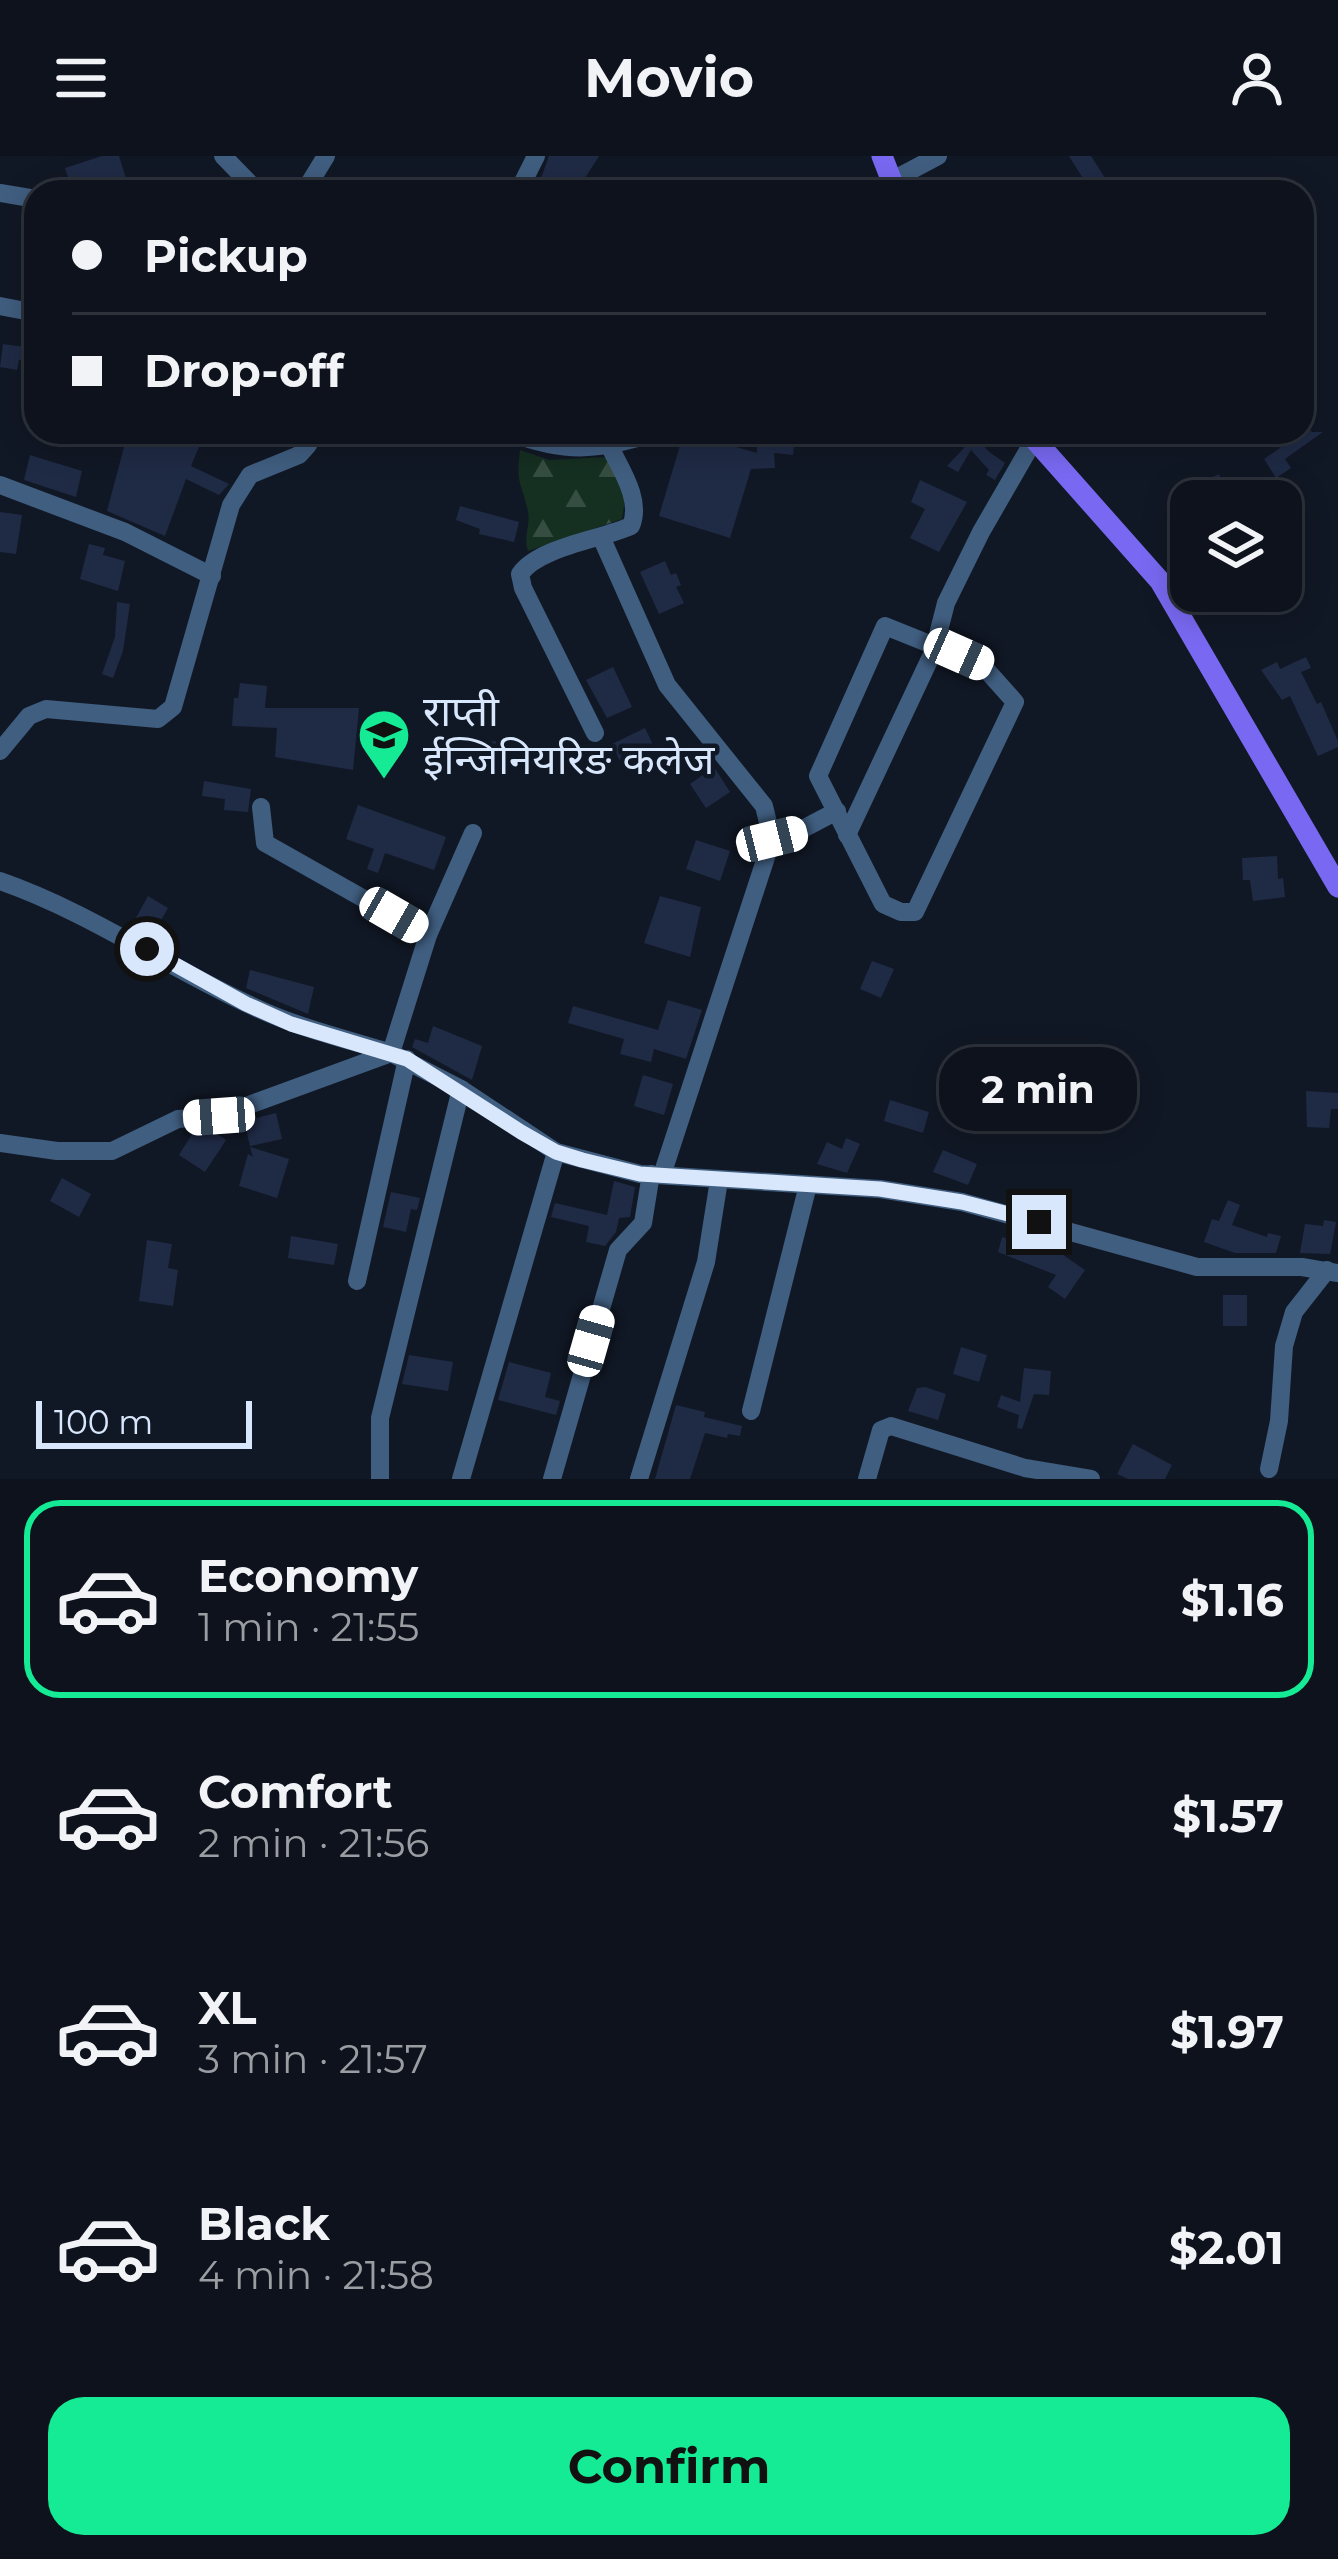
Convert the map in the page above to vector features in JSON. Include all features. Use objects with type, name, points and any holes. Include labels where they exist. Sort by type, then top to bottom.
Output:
[{"type":"main road","points":[[1038,444],[1160,581],[1338,886]]},
{"type":"street","points":[[223,156],[246,180]]},
{"type":"street","points":[[903,180],[938,156]]},
{"type":"street","points":[[0,751],[29,716],[46,710],[158,719],[173,707],[231,505],[250,475],[299,455],[305,444]]},
{"type":"street","points":[[539,444],[568,449],[620,444]]},
{"type":"street","points":[[847,835],[936,644],[946,603],[1027,444]]},
{"type":"street","points":[[595,734],[520,574],[536,557],[631,526],[635,516],[632,496],[610,447]]},
{"type":"street","points":[[0,485],[124,532],[212,576]]},
{"type":"street","points":[[552,1479],[618,1250],[646,1216],[656,1174],[772,839],[764,806],[667,685],[602,538]]},
{"type":"street","points":[[885,626],[982,665],[1015,702],[915,912],[883,904],[837,811],[818,776],[885,626]]},
{"type":"street","points":[[261,807],[265,843],[428,935]]},
{"type":"street","points":[[772,839],[837,811]]},
{"type":"street","points":[[357,1280],[399,1056],[428,935],[473,833]]},
{"type":"street","points":[[0,881],[45,897],[291,1024],[399,1056],[556,1152],[656,1174],[880,1189],[962,1202],[1197,1267],[1332,1271]]},
{"type":"street","points":[[0,1143],[57,1151],[112,1150],[178,1119],[219,1116],[399,1056]]},
{"type":"street","points":[[380,1479],[380,1418],[461,1090]]},
{"type":"street","points":[[461,1479],[556,1152]]},
{"type":"street","points":[[639,1479],[706,1262],[719,1180]]},
{"type":"street","points":[[751,1411],[808,1185]]},
{"type":"street","points":[[1269,1469],[1280,1421],[1284,1346],[1294,1312],[1332,1271]]},
{"type":"street","points":[[867,1479],[881,1430],[891,1426],[1025,1468],[1090,1479]]},
{"type":"green space","points":[[520,450],[549,460],[608,457],[625,500],[622,519],[528,551],[529,516],[519,477]]},
{"type":"building","points":[[102,156],[119,156],[127,180],[69,180],[65,168]]},
{"type":"building","points":[[549,156],[599,156],[584,180],[540,180]]},
{"type":"building","points":[[1069,156],[1091,156],[1106,180],[1084,180]]},
{"type":"building","points":[[3,344],[24,347],[24,361],[19,360],[17,370],[0,367]]},
{"type":"building","points":[[125,444],[200,444],[191,466],[229,484],[219,495],[186,479],[165,536],[107,511]]},
{"type":"building","points":[[680,444],[726,444],[757,453],[757,444],[794,444],[793,455],[774,453],[775,468],[751,469],[730,538],[659,516]]},
{"type":"building","points":[[968,444],[982,444],[1005,463],[995,480],[986,475],[989,470],[971,450],[958,472],[947,466]]},
{"type":"building","points":[[1277,444],[1306,444],[1285,459],[1291,468],[1276,478],[1264,459],[1280,448]]},
{"type":"building","points":[[30,455],[82,471],[76,497],[24,480]]},
{"type":"building","points":[[920,480],[967,502],[939,552],[910,538],[925,509],[911,502]]},
{"type":"building","points":[[460,506],[519,522],[514,542],[479,534],[480,529],[456,520]]},
{"type":"building","points":[[0,512],[22,515],[16,554],[0,552]]},
{"type":"building","points":[[89,544],[105,548],[103,555],[125,561],[118,591],[80,579]]},
{"type":"building","points":[[665,561],[671,575],[676,573],[681,585],[676,587],[684,603],[659,614],[640,572]]},
{"type":"building","points":[[117,602],[130,604],[123,651],[113,678],[102,674],[115,637]]},
{"type":"building","points":[[1306,657],[1311,668],[1301,672],[1338,741],[1338,747],[1318,756],[1290,696],[1282,700],[1261,670],[1277,662],[1280,669]]},
{"type":"building","points":[[613,667],[632,707],[607,718],[586,680]]},
{"type":"building","points":[[240,683],[267,686],[265,708],[359,708],[353,770],[275,757],[277,728],[232,726]]},
{"type":"building","points":[[645,728],[654,747],[621,763],[612,744]]},
{"type":"building","points":[[498,741],[500,762],[463,765],[461,744]]},
{"type":"building","points":[[714,767],[730,792],[706,808],[690,784]]},
{"type":"building","points":[[204,781],[251,789],[248,812],[224,810],[225,799],[202,796]]},
{"type":"building","points":[[358,805],[446,837],[434,870],[385,853],[378,873],[367,869],[374,849],[346,839]]},
{"type":"building","points":[[696,840],[730,851],[720,881],[686,869]]},
{"type":"building","points":[[1277,856],[1285,897],[1253,901],[1250,880],[1243,880],[1242,858]]},
{"type":"building","points":[[148,896],[168,908],[151,938],[131,927]]},
{"type":"building","points":[[660,896],[701,907],[690,957],[644,943]]},
{"type":"building","points":[[872,961],[894,969],[881,998],[860,989]]},
{"type":"building","points":[[250,970],[314,987],[308,1014],[246,988]]},
{"type":"building","points":[[668,1000],[702,1010],[686,1059],[654,1049],[651,1062],[620,1054],[624,1039],[568,1023],[573,1006],[658,1030]]},
{"type":"building","points":[[433,1026],[482,1046],[472,1080],[412,1047],[415,1039],[428,1043]]},
{"type":"building","points":[[643,1075],[673,1084],[664,1115],[634,1106]]},
{"type":"building","points":[[1306,1091],[1338,1093],[1338,1109],[1331,1109],[1329,1128],[1307,1127]]},
{"type":"building","points":[[890,1100],[929,1112],[923,1133],[884,1121]]},
{"type":"building","points":[[276,1113],[282,1139],[250,1146],[244,1121]]},
{"type":"building","points":[[211,1130],[226,1140],[205,1172],[179,1155],[194,1131]]},
{"type":"building","points":[[846,1138],[860,1144],[847,1173],[817,1164],[827,1142],[842,1149]]},
{"type":"building","points":[[250,1147],[289,1159],[277,1198],[239,1186],[248,1154],[253,1157]]},
{"type":"building","points":[[943,1150],[977,1164],[968,1185],[933,1172]]},
{"type":"building","points":[[62,1178],[91,1194],[79,1217],[50,1201]]},
{"type":"building","points":[[614,1181],[635,1187],[630,1217],[619,1218],[605,1246],[586,1242],[589,1226],[551,1217],[555,1203],[607,1215]]},
{"type":"building","points":[[391,1192],[420,1198],[417,1210],[411,1209],[406,1232],[383,1227]]},
{"type":"building","points":[[1228,1200],[1240,1205],[1232,1225],[1267,1237],[1268,1233],[1281,1236],[1276,1253],[1235,1253],[1204,1242],[1212,1219],[1219,1221]]},
{"type":"building","points":[[1324,1220],[1336,1222],[1330,1254],[1300,1253],[1305,1224],[1323,1226]]},
{"type":"building","points":[[291,1236],[338,1244],[334,1265],[288,1258]]},
{"type":"building","points":[[1002,1237],[1020,1243],[1023,1238],[1051,1252],[1053,1248],[1085,1270],[1065,1299],[1048,1287],[1056,1275],[998,1252]]},
{"type":"building","points":[[147,1240],[172,1244],[168,1268],[178,1270],[173,1306],[139,1301]]},
{"type":"building","points":[[1223,1295],[1247,1295],[1247,1326],[1223,1326]]},
{"type":"building","points":[[961,1347],[987,1355],[979,1382],[953,1374]]},
{"type":"building","points":[[409,1355],[453,1362],[448,1391],[402,1384]]},
{"type":"building","points":[[509,1362],[551,1373],[545,1397],[560,1401],[556,1415],[498,1400]]},
{"type":"building","points":[[1024,1368],[1051,1371],[1049,1395],[1034,1394],[1022,1429],[1017,1428],[1019,1415],[997,1407],[1001,1395],[1020,1402]]},
{"type":"building","points":[[917,1388],[946,1394],[938,1420],[908,1411]]},
{"type":"building","points":[[676,1405],[742,1426],[740,1436],[705,1433],[690,1479],[655,1479]]},
{"type":"building","points":[[1133,1444],[1172,1465],[1165,1479],[1128,1479],[1117,1474]]},
{"type":"place","name":"राप्ती ईन्जिनियरिङ कलेज","points":[[384,781]]},
{"type":"route","points":[[147,949],[291,1024],[407,1059],[521,1132],[582,1160],[640,1174],[880,1189],[962,1202],[1039,1222]]}]
